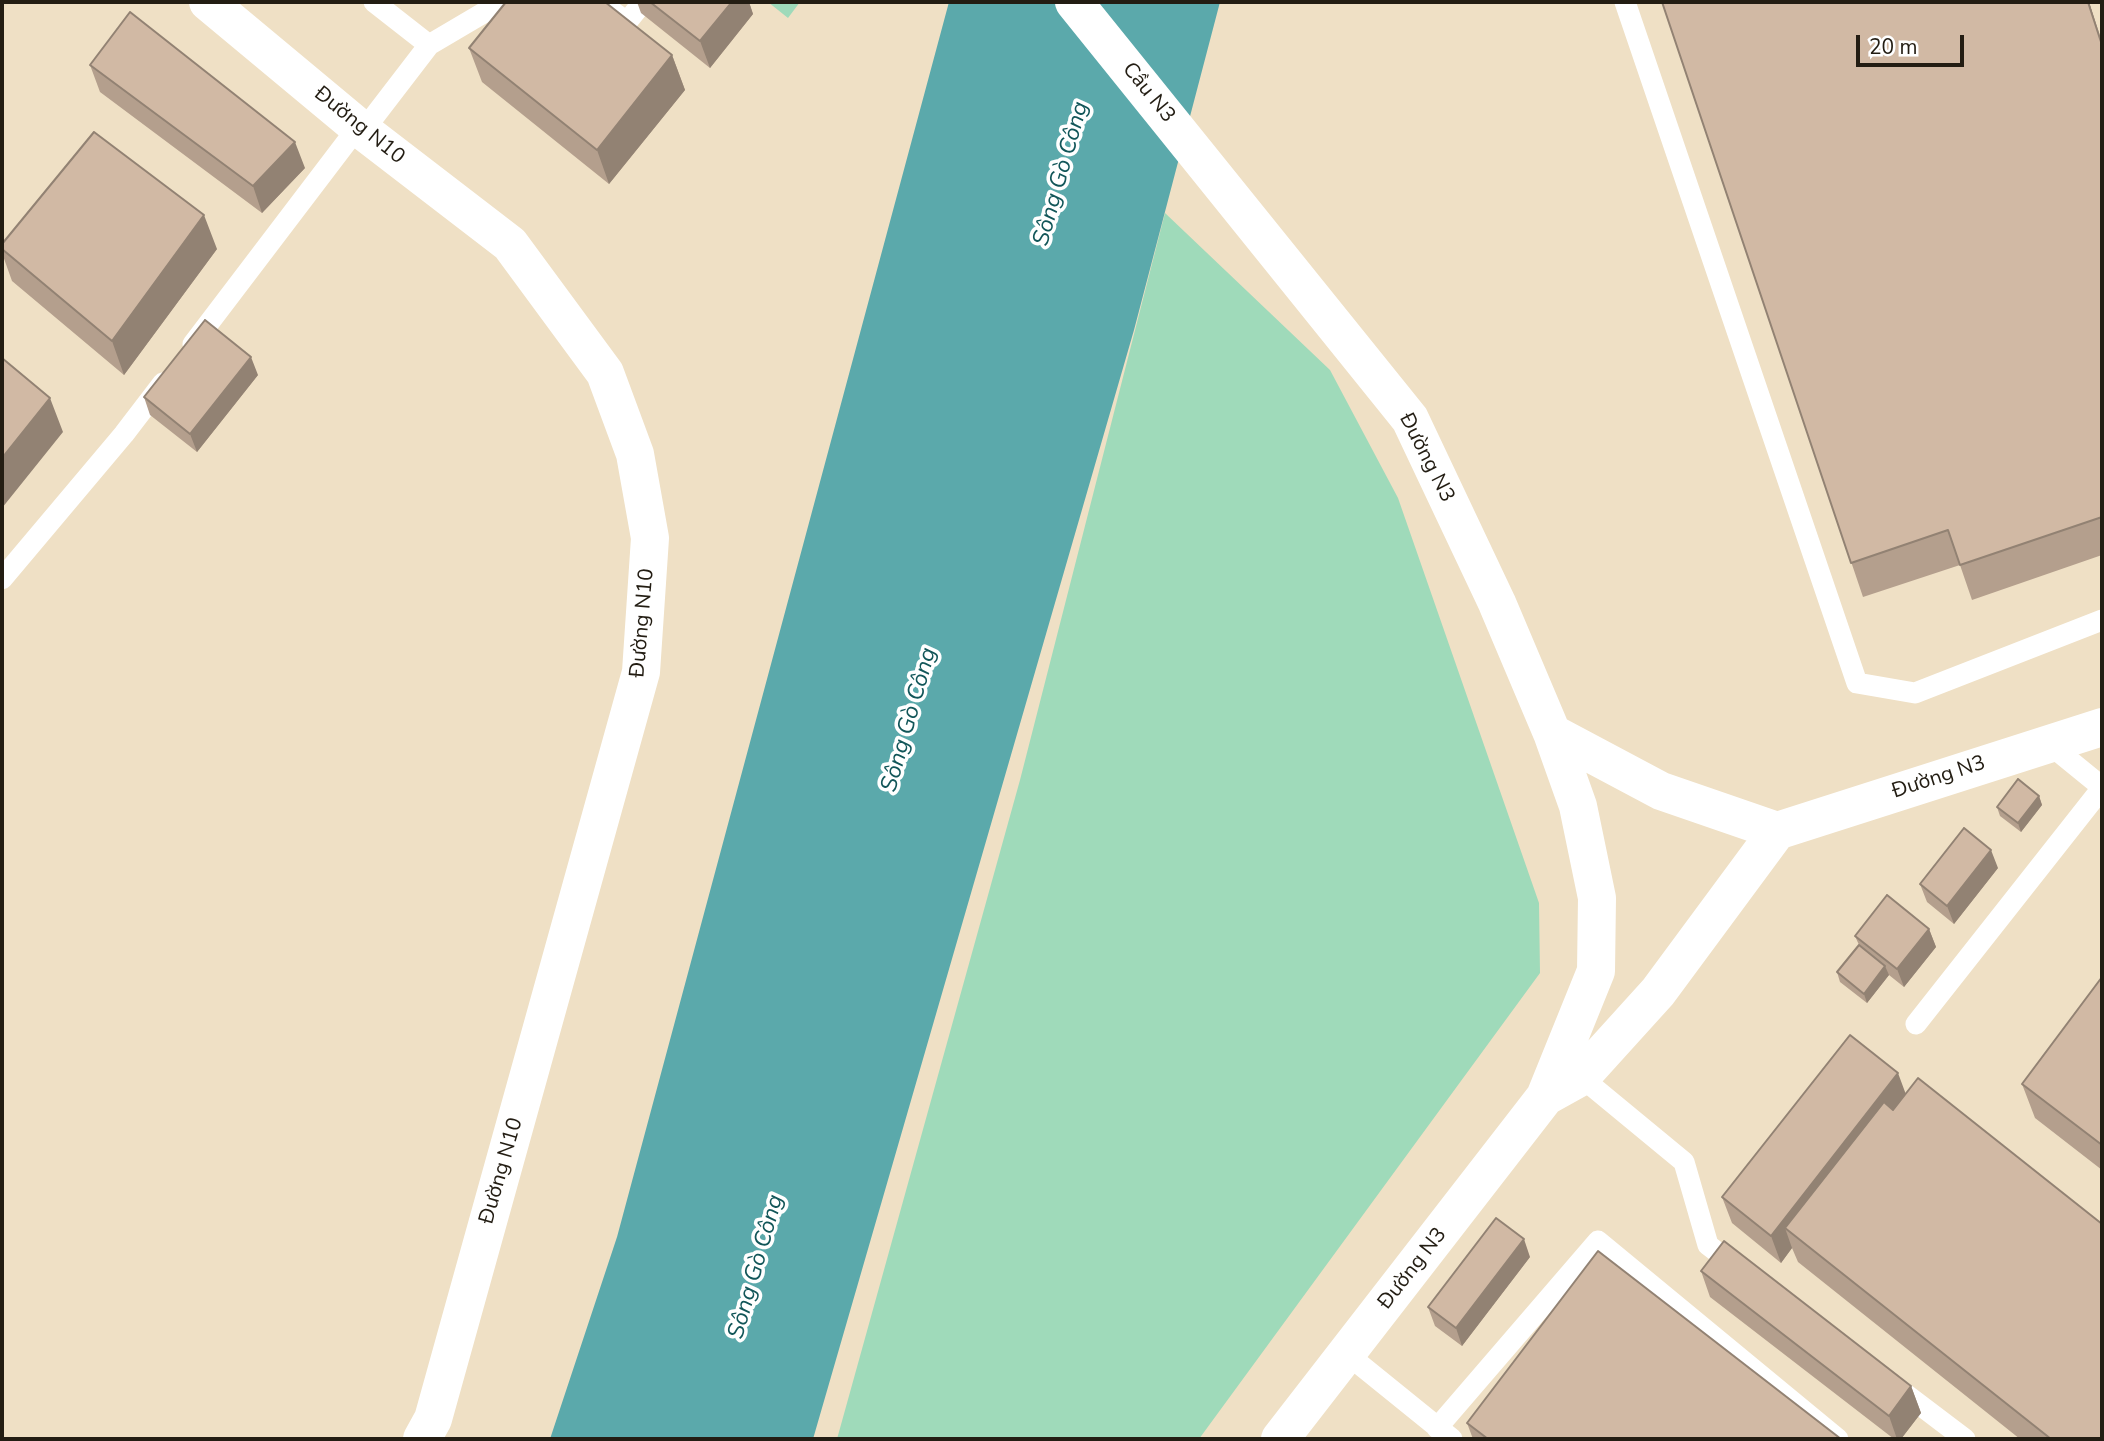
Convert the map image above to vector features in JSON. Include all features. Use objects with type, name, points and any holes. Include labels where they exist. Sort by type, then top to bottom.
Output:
[{"type":"street","name":"Đường N10","points":[[208,2],[360,129],[510,243],[605,373],[635,454],[650,537],[641,672],[433,1419],[422,1439]]},
{"type":"street","name":"Cầu N3","points":[[1074,2],[1222,184]]},
{"type":"street","name":"Đường N3","points":[[1222,184],[1410,419],[1497,603],[1552,733],[1578,806],[1597,898],[1597,971],[1545,1097],[1280,1439]]},
{"type":"street","name":"Đường N3","points":[[1545,1097],[1581,1077],[1658,992],[1777,831],[2102,727]]},
{"type":"street","points":[[1552,733],[1661,792],[1777,831]]},
{"type":"lane","points":[[374,2],[429,45]]},
{"type":"lane","points":[[2,579],[124,434],[360,129],[429,45],[502,2]]},
{"type":"lane","points":[[599,2],[627,22],[643,2]]},
{"type":"lane","points":[[1625,2],[1857,683],[1915,693],[2102,620]]},
{"type":"lane","points":[[1916,1024],[2102,787],[2048,743]]},
{"type":"lane","points":[[1581,1077],[1684,1162],[1708,1245],[1751,1278]]},
{"type":"lane","points":[[1347,1354],[1444,1433],[1598,1241],[1838,1439]]},
{"type":"lane","points":[[1880,1375],[1965,1439]]},
{"type":"green space","points":[[768,2],[800,2],[788,18]]},
{"type":"green space","points":[[1165,213],[1330,370],[1398,498],[1539,903],[1540,973],[1199,1439],[837,1439],[1020,780]]},
{"type":"water","name":"Sông Gò Công","points":[[949,2],[1220,2],[1134,330],[813,1439],[550,1439],[617,1237]]},
{"type":"building","points":[[506,2],[605,2],[672,55],[597,150],[469,48]]},
{"type":"building","points":[[650,2],[732,2],[700,41]]},
{"type":"building","points":[[1662,2],[2088,2],[2102,45],[2102,517],[1960,565],[1948,530],[1851,563]]},
{"type":"building","points":[[130,12],[295,142],[253,186],[90,65]]},
{"type":"building","points":[[94,132],[204,215],[112,341],[2,249],[2,244]]},
{"type":"building","points":[[205,320],[251,357],[190,434],[144,397]]},
{"type":"building","points":[[2,358],[50,398],[2,458]]},
{"type":"building","points":[[2018,779],[2039,796],[2018,823],[1997,807]]},
{"type":"building","points":[[1964,828],[1991,850],[1947,906],[1920,884]]},
{"type":"building","points":[[1887,895],[1929,929],[1897,969],[1855,936]]},
{"type":"building","points":[[1859,945],[1885,966],[1864,994],[1837,972]]},
{"type":"building","points":[[2102,977],[2102,1145],[2022,1084]]},
{"type":"building","points":[[1850,1035],[1898,1073],[1771,1236],[1722,1197]]},
{"type":"building","points":[[1918,1078],[2102,1224],[2102,1439],[2051,1439],[1785,1228],[1884,1102],[1893,1110]]},
{"type":"building","points":[[1496,1218],[1524,1239],[1456,1328],[1428,1307]]},
{"type":"building","points":[[1724,1241],[1911,1386],[1889,1416],[1701,1271]]},
{"type":"building","points":[[1598,1251],[1841,1439],[1488,1439],[1467,1423]]}]
